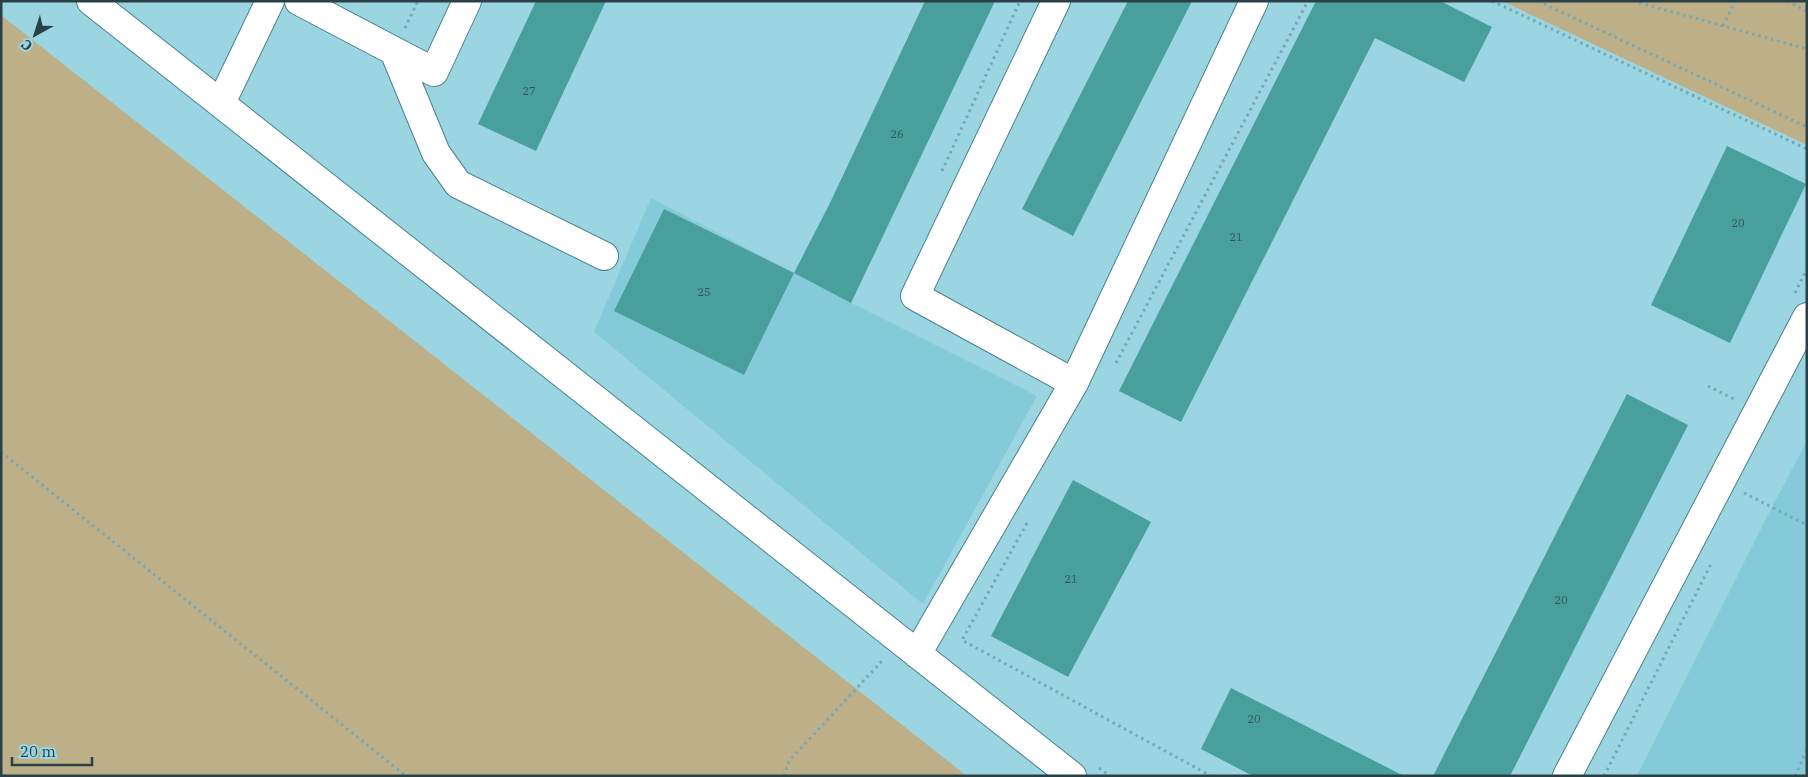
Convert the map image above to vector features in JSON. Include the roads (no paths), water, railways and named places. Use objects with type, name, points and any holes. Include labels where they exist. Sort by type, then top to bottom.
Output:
[{"type":"street","points":[[91,1],[1072,776]]},
{"type":"street","points":[[221,103],[270,1]]},
{"type":"street","points":[[299,1],[434,72],[467,1]]},
{"type":"street","points":[[1056,1],[915,296],[1074,383]]},
{"type":"street","points":[[917,654],[1074,383],[1254,1]]},
{"type":"street","points":[[394,51],[436,153],[458,184],[604,256]]},
{"type":"street","points":[[1566,776],[1807,317]]}]
